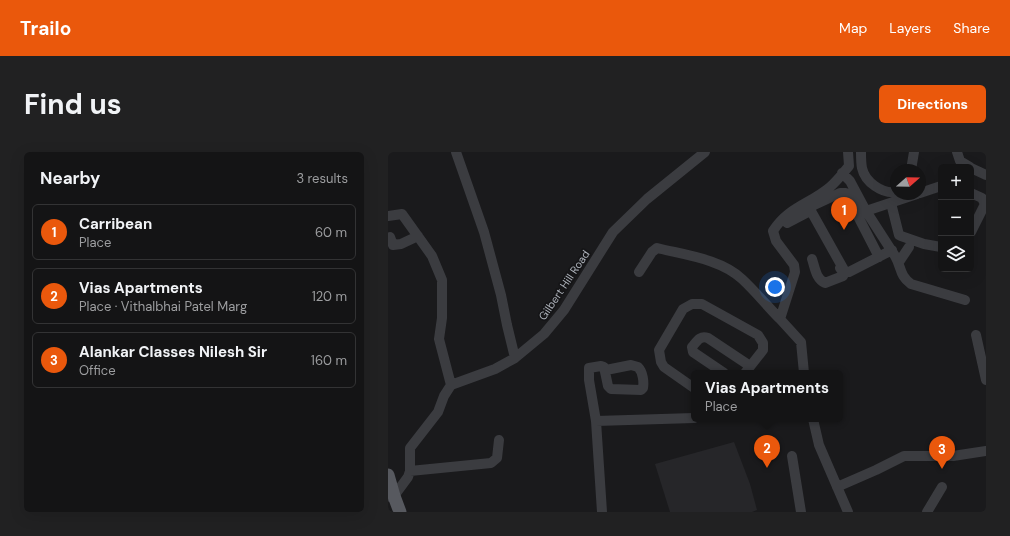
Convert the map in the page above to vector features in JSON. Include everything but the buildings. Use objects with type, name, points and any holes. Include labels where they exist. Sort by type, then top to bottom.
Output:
[{"type":"main road","points":[[388,475],[397,505]]},
{"type":"street","points":[[456,152],[484,232],[501,295],[515,358]]},
{"type":"street","name":"Gilbert Hill Road","points":[[451,384],[495,369],[515,358],[544,334],[564,310],[613,232],[647,199],[705,152]]},
{"type":"street","points":[[787,223],[830,187],[849,166],[848,152]]},
{"type":"street","points":[[861,152],[862,169],[871,183],[890,192]]},
{"type":"street","points":[[912,164],[914,152]]},
{"type":"street","points":[[957,152],[960,161],[965,164]]},
{"type":"street","points":[[974,169],[986,175]]},
{"type":"street","points":[[842,173],[850,181],[866,211],[892,250],[899,262],[899,269],[905,280],[911,284],[965,300]]},
{"type":"street","points":[[926,191],[938,187]]},
{"type":"street","points":[[879,257],[846,193],[840,193],[812,206],[811,211],[846,272],[849,272],[879,257],[892,250]]},
{"type":"street","points":[[974,194],[982,198],[985,204],[974,226]]},
{"type":"street","points":[[866,211],[900,200]]},
{"type":"street","points":[[891,203],[900,236],[924,244],[938,246]]},
{"type":"street","points":[[806,208],[844,276],[825,283],[818,276],[812,260]]},
{"type":"street","points":[[780,319],[795,272],[794,265],[776,241],[773,231],[779,221],[806,208]]},
{"type":"street","points":[[388,216],[402,214],[432,256],[442,280],[442,318],[439,339],[451,384],[444,396],[438,412],[410,448],[410,471],[397,505]]},
{"type":"street","points":[[388,238],[390,237],[393,244],[402,244],[418,236]]},
{"type":"street","points":[[899,262],[909,247]]},
{"type":"street","points":[[639,272],[652,252],[657,248],[717,263],[742,278],[801,342],[804,370]]},
{"type":"street","points":[[691,386],[664,367],[659,357],[659,350],[683,309],[697,303],[702,304],[758,335],[763,342],[763,350],[748,370]]},
{"type":"street","points":[[976,335],[986,380]]},
{"type":"street","points":[[720,370],[693,352],[692,347],[699,338],[708,338],[746,370]]},
{"type":"street","points":[[602,512],[596,420],[589,380],[589,368],[603,366],[606,370]]},
{"type":"street","points":[[596,420],[691,418]]},
{"type":"street","points":[[814,422],[819,445],[848,512]]},
{"type":"street","points":[[410,471],[491,463],[497,458],[499,440]]},
{"type":"street","points":[[837,487],[904,456],[953,456],[986,451]]},
{"type":"street","points":[[792,456],[801,512]]},
{"type":"street","points":[[927,512],[942,487]]},
{"type":"shaded area","points":[[734,442],[750,484],[757,510],[752,512],[670,512],[655,464]]},
{"type":"place","name":"Carribean","points":[[844,230]]},
{"type":"place","name":"Vias Apartments","points":[[767,468]]},
{"type":"place","name":"Alankar Classes Nilesh Sir","points":[[942,469]]}]
